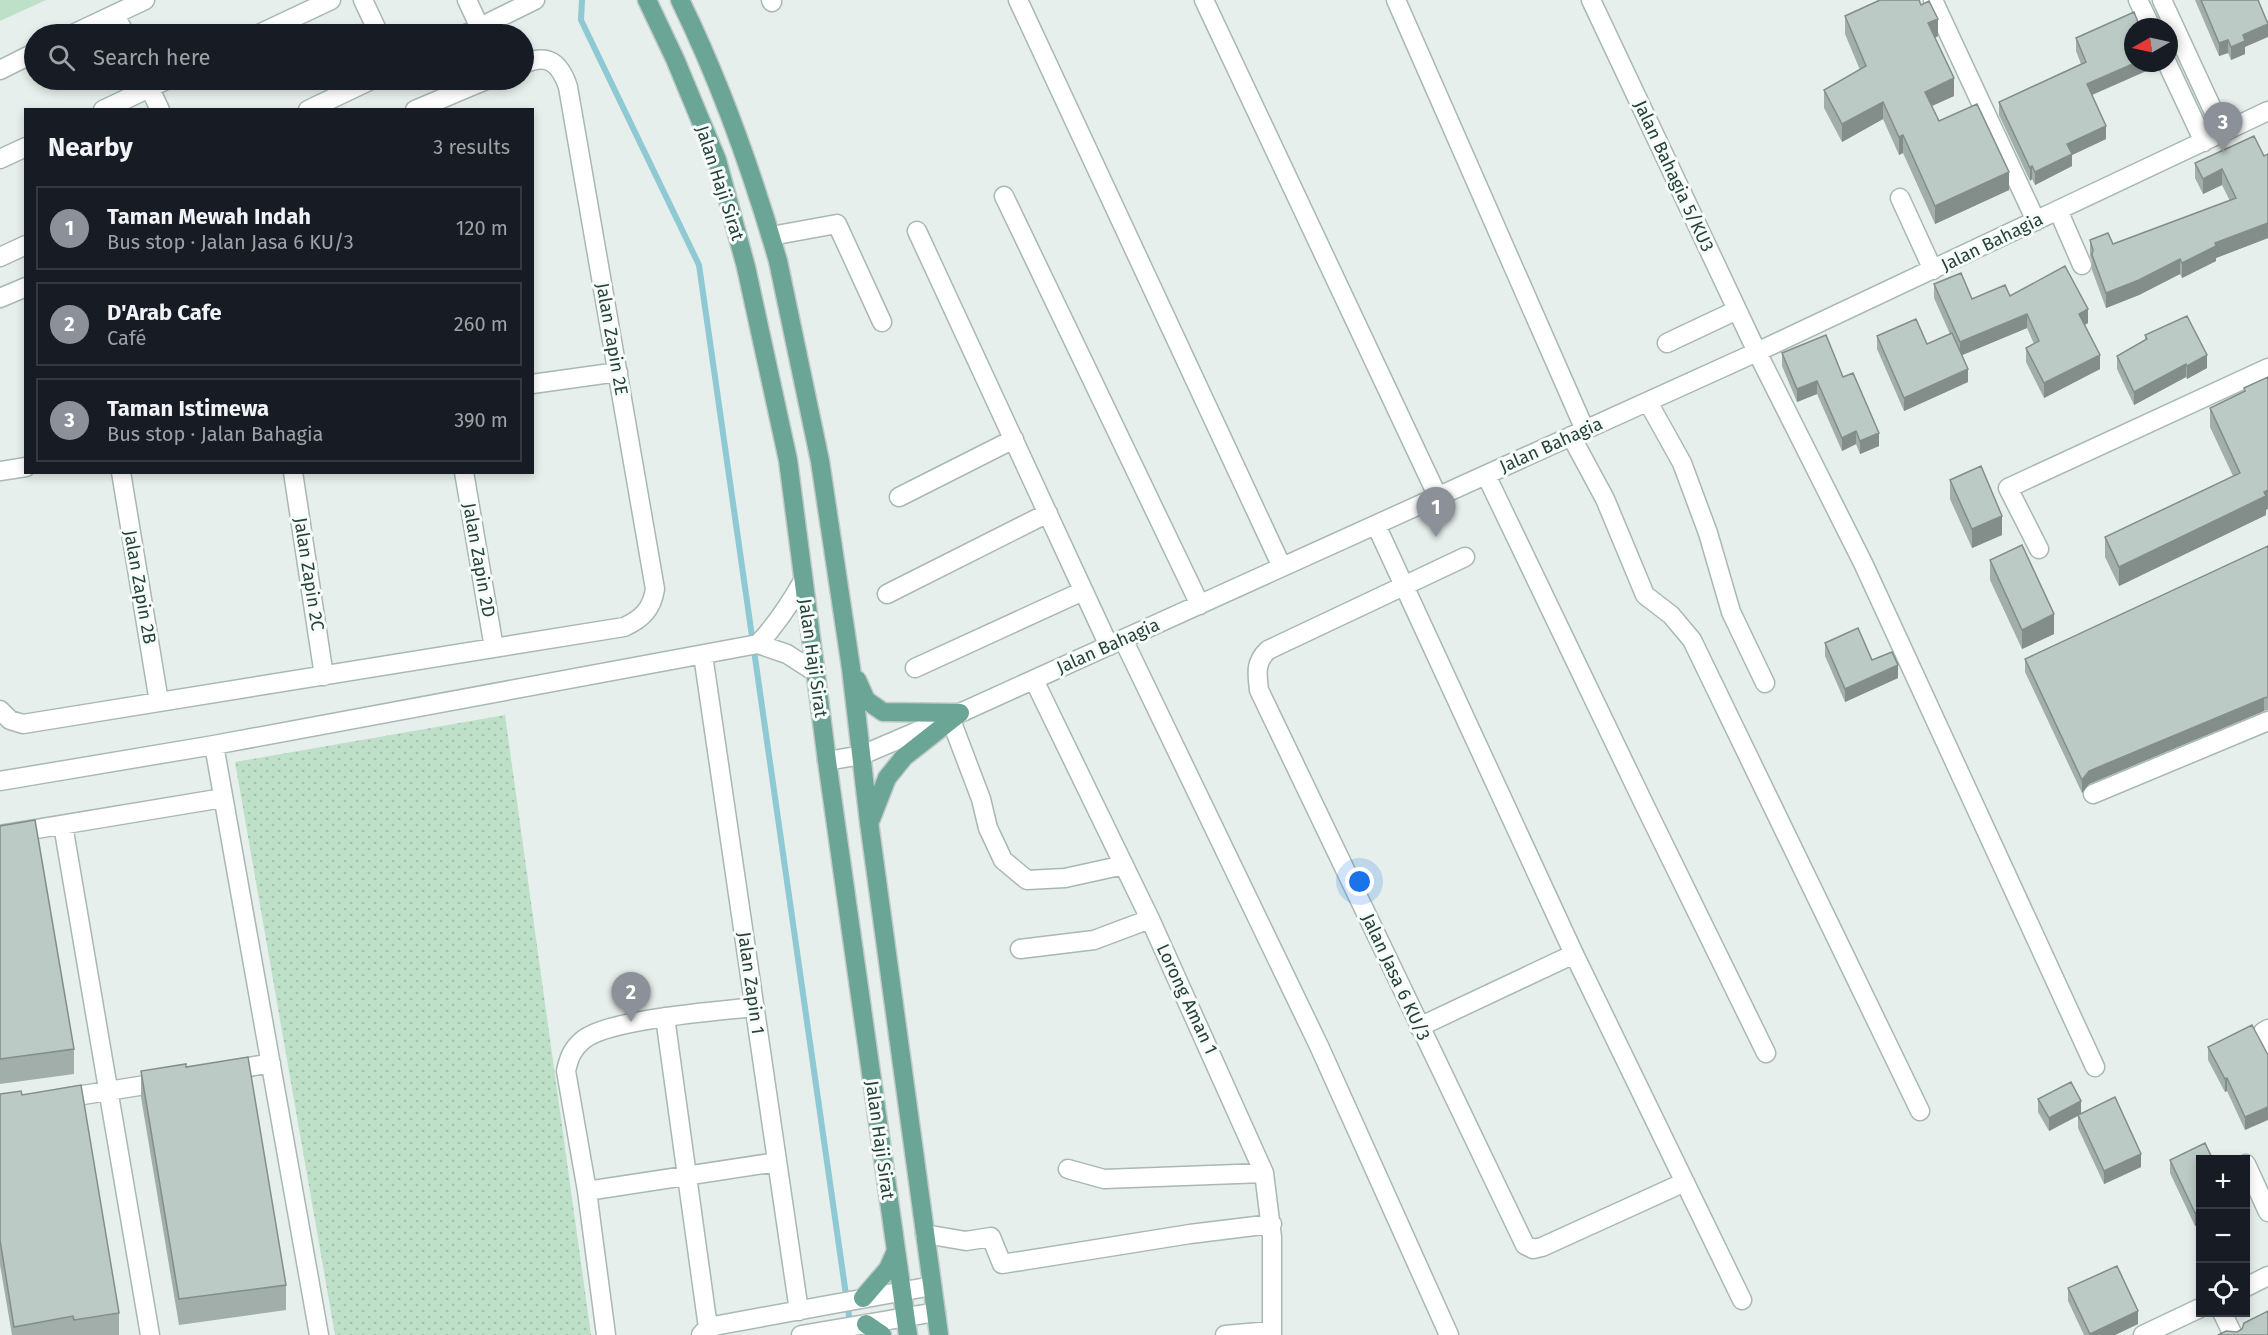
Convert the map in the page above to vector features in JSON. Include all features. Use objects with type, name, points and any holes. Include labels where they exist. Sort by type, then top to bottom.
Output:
[{"type":"main road","name":"Jalan Haji Sirat","points":[[647,0],[675,59],[717,160],[746,267],[788,460],[827,761],[908,1335]]},
{"type":"main road","name":"Jalan Haji Sirat","points":[[680,0],[706,54],[745,153],[771,236],[820,461],[851,668],[869,822],[939,1335]]},
{"type":"main road","points":[[851,668],[866,700],[882,712],[955,717]]},
{"type":"main road","points":[[869,822],[887,778],[904,757],[955,717]]},
{"type":"main road","points":[[859,1299],[888,1269],[896,1251]]},
{"type":"main road","points":[[864,1325],[882,1335]]},
{"type":"street","points":[[96,24],[145,0]]},
{"type":"street","points":[[280,24],[331,0]]},
{"type":"street","points":[[363,0],[374,24]]},
{"type":"street","points":[[467,0],[472,24]]},
{"type":"street","points":[[487,24],[535,0]]},
{"type":"street","points":[[1018,0],[1282,567]]},
{"type":"street","points":[[1204,0],[1438,496]]},
{"type":"street","points":[[1396,0],[1645,595],[1671,615],[1692,640],[1920,1111]]},
{"type":"street","name":"Jalan Bahagia 5/KU3","points":[[1591,0],[1757,352],[1863,563],[2096,1067]]},
{"type":"street","points":[[1933,0],[2036,221]]},
{"type":"street","points":[[2138,0],[2147,18]]},
{"type":"street","points":[[2162,0],[2223,132]]},
{"type":"street","points":[[115,15],[119,24]]},
{"type":"street","points":[[0,70],[24,58]]},
{"type":"street","name":"Jalan Zapin 2E","points":[[494,648],[624,627],[637,621],[647,612],[653,601],[655,589],[568,87],[558,66],[548,60],[534,59]]},
{"type":"street","points":[[2171,72],[2204,142]]},
{"type":"street","points":[[108,108],[140,90]]},
{"type":"street","points":[[156,90],[160,108]]},
{"type":"street","points":[[312,108],[350,90]]},
{"type":"street","points":[[421,108],[463,90]]},
{"type":"street","name":"Jalan Bahagia","points":[[827,761],[862,755],[955,717],[1757,352],[2268,111]]},
{"type":"street","points":[[0,159],[24,148]]},
{"type":"street","points":[[1004,196],[1085,369],[1200,604]]},
{"type":"street","points":[[1900,198],[1933,270]]},
{"type":"street","points":[[2058,210],[2082,265]]},
{"type":"street","points":[[771,236],[837,224],[882,322]]},
{"type":"street","points":[[917,231],[1083,591],[1116,643],[1319,1046],[1449,1335]]},
{"type":"street","points":[[0,257],[24,245]]},
{"type":"street","points":[[1,294],[24,288]]},
{"type":"street","points":[[1667,344],[1737,310]]},
{"type":"street","points":[[2039,549],[2008,488],[2268,368]]},
{"type":"street","points":[[534,384],[618,372]]},
{"type":"street","points":[[1648,402],[1682,463],[1708,532],[1731,612],[1765,683]]},
{"type":"street","points":[[899,497],[1014,439]]},
{"type":"street","points":[[0,471],[24,467]]},
{"type":"street","name":"Jalan Zapin 2B","points":[[121,474],[159,702]]},
{"type":"street","name":"Jalan Zapin 2C","points":[[293,474],[324,675]]},
{"type":"street","name":"Jalan Zapin 2D","points":[[464,474],[494,648]]},
{"type":"street","points":[[1486,475],[1767,1053]]},
{"type":"street","points":[[887,594],[1047,513]]},
{"type":"street","points":[[1376,525],[1406,585],[1574,954],[1742,1300]]},
{"type":"street","name":"Jalan Jasa 6 KU/3","points":[[1466,557],[1268,650],[1260,658],[1257,674],[1259,690],[1525,1245],[1533,1249],[1542,1247],[1686,1182]]},
{"type":"street","points":[[758,644],[787,609],[803,581]]},
{"type":"street","points":[[915,668],[1083,591]]},
{"type":"street","points":[[0,781],[214,745],[758,644],[787,654],[815,672]]},
{"type":"street","points":[[0,710],[10,720],[23,724],[494,648]]},
{"type":"street","name":"Jalan Zapin 1","points":[[703,654],[799,1311]]},
{"type":"street","name":"Lorong Aman 1","points":[[1034,680],[1150,919],[1264,1173],[1272,1224],[1271,1333]]},
{"type":"street","points":[[955,717],[988,828],[1003,860],[1028,880],[1065,878],[1124,865]]},
{"type":"street","points":[[2093,794],[2268,721]]},
{"type":"street","points":[[214,745],[319,1335]]},
{"type":"street","points":[[0,835],[224,798]]},
{"type":"street","points":[[63,825],[150,1335]]},
{"type":"street","points":[[1020,949],[1094,940],[1150,919]]},
{"type":"street","points":[[1419,1027],[1574,954]]},
{"type":"street","points":[[606,1335],[587,1191],[566,1071],[570,1053],[584,1038],[605,1029],[665,1017],[755,1007]]},
{"type":"street","points":[[665,1017],[706,1332],[799,1311],[932,1286]]},
{"type":"street","points":[[2268,1029],[2263,1032],[2268,1047]]},
{"type":"street","points":[[213,1073],[271,1064]]},
{"type":"street","points":[[43,1101],[178,1079]]},
{"type":"street","points":[[587,1191],[777,1162]]},
{"type":"street","points":[[1068,1169],[1104,1179],[1264,1173]]},
{"type":"street","points":[[2250,1173],[2268,1212]]},
{"type":"street","points":[[925,1234],[966,1241],[991,1237],[1002,1264],[1190,1234],[1272,1224]]},
{"type":"street","points":[[2250,1285],[2268,1276]]},
{"type":"street","points":[[2144,1335],[2196,1310]]},
{"type":"street","points":[[801,1335],[936,1312]]},
{"type":"street","points":[[2224,1317],[2233,1335]]},
{"type":"street","points":[[1225,1335],[1271,1333]]},
{"type":"green space","points":[[0,0],[46,0],[0,21]]},
{"type":"green space","points":[[505,715],[591,1335],[335,1335],[235,762]]},
{"type":"building","points":[[1880,0],[1919,0],[1921,5],[1929,1],[1938,19],[1928,23],[1954,78],[1925,92],[1939,121],[1977,104],[2009,172],[1935,206],[1903,135],[1899,137],[1883,102],[1842,124],[1824,90],[1866,66],[1845,16]]},
{"type":"building","points":[[2201,0],[2258,0],[2268,24],[2243,35],[2245,41],[2231,47],[2228,40],[2219,43]]},
{"type":"building","points":[[2134,12],[2136,18],[2124,18],[2124,68],[2087,84],[2106,126],[2067,144],[2072,154],[2035,172],[2032,166],[2030,168],[1999,102],[2086,62],[2076,38]]},
{"type":"building","points":[[2254,136],[2264,156],[2268,154],[2268,223],[2215,243],[2216,246],[2182,263],[2180,259],[2139,280],[2106,293],[2092,255],[2090,240],[2108,233],[2113,244],[2236,198],[2222,169],[2203,179],[2195,163]]},
{"type":"building","points":[[2065,266],[2088,309],[2079,314],[2100,355],[2044,383],[2026,348],[2039,341],[2027,314],[1960,342],[1934,284],[1961,273],[1972,299],[2005,285],[2010,296]]},
{"type":"building","points":[[2187,316],[2207,355],[2134,392],[2117,356],[2147,339],[2145,335]]},
{"type":"building","points":[[1916,319],[1927,344],[1952,333],[1968,369],[1904,398],[1877,336]]},
{"type":"building","points":[[1826,335],[1843,377],[1853,373],[1879,433],[1860,441],[1856,431],[1842,438],[1817,381],[1797,389],[1782,353]]},
{"type":"building","points":[[2268,377],[2268,490],[2264,492],[2266,496],[2119,567],[2105,537],[2240,473],[2210,408]]},
{"type":"building","points":[[1981,466],[2002,516],[1972,529],[1950,480]]},
{"type":"building","points":[[2022,545],[2054,614],[2022,630],[1990,560]]},
{"type":"building","points":[[2268,546],[2268,697],[2089,771],[2082,780],[2025,659]]},
{"type":"building","points":[[1858,628],[1872,660],[1892,652],[1898,665],[1845,689],[1825,643]]},
{"type":"building","points":[[35,820],[74,1049],[0,1059],[0,826]]},
{"type":"building","points":[[2252,1025],[2268,1055],[2268,1107],[2245,1117],[2227,1078],[2225,1079],[2208,1047]]},
{"type":"building","points":[[248,1057],[286,1285],[179,1299],[141,1071],[186,1064],[186,1067]]},
{"type":"building","points":[[2071,1082],[2081,1101],[2049,1118],[2038,1099]]},
{"type":"building","points":[[81,1085],[119,1313],[74,1320],[73,1316],[14,1327],[0,1240],[0,1094],[21,1091],[22,1095]]},
{"type":"building","points":[[2115,1097],[2141,1154],[2104,1171],[2078,1115]]},
{"type":"building","points":[[2205,1143],[2211,1155],[2196,1155],[2195,1213],[2170,1160]]},
{"type":"building","points":[[2117,1266],[2138,1311],[2090,1334],[2068,1288]]},
{"type":"building","points":[[2268,1311],[2268,1335],[2218,1335],[2226,1331],[2237,1332],[2242,1329],[2244,1323]]},
{"type":"waterway","points":[[582,0],[581,20],[699,265],[850,1323]]},
{"type":"place","name":"Taman Istimewa","points":[[2223,152]]},
{"type":"place","name":"Taman Mewah Indah","points":[[1436,537]]},
{"type":"place","name":"D'Arab Cafe","points":[[631,1022]]}]
